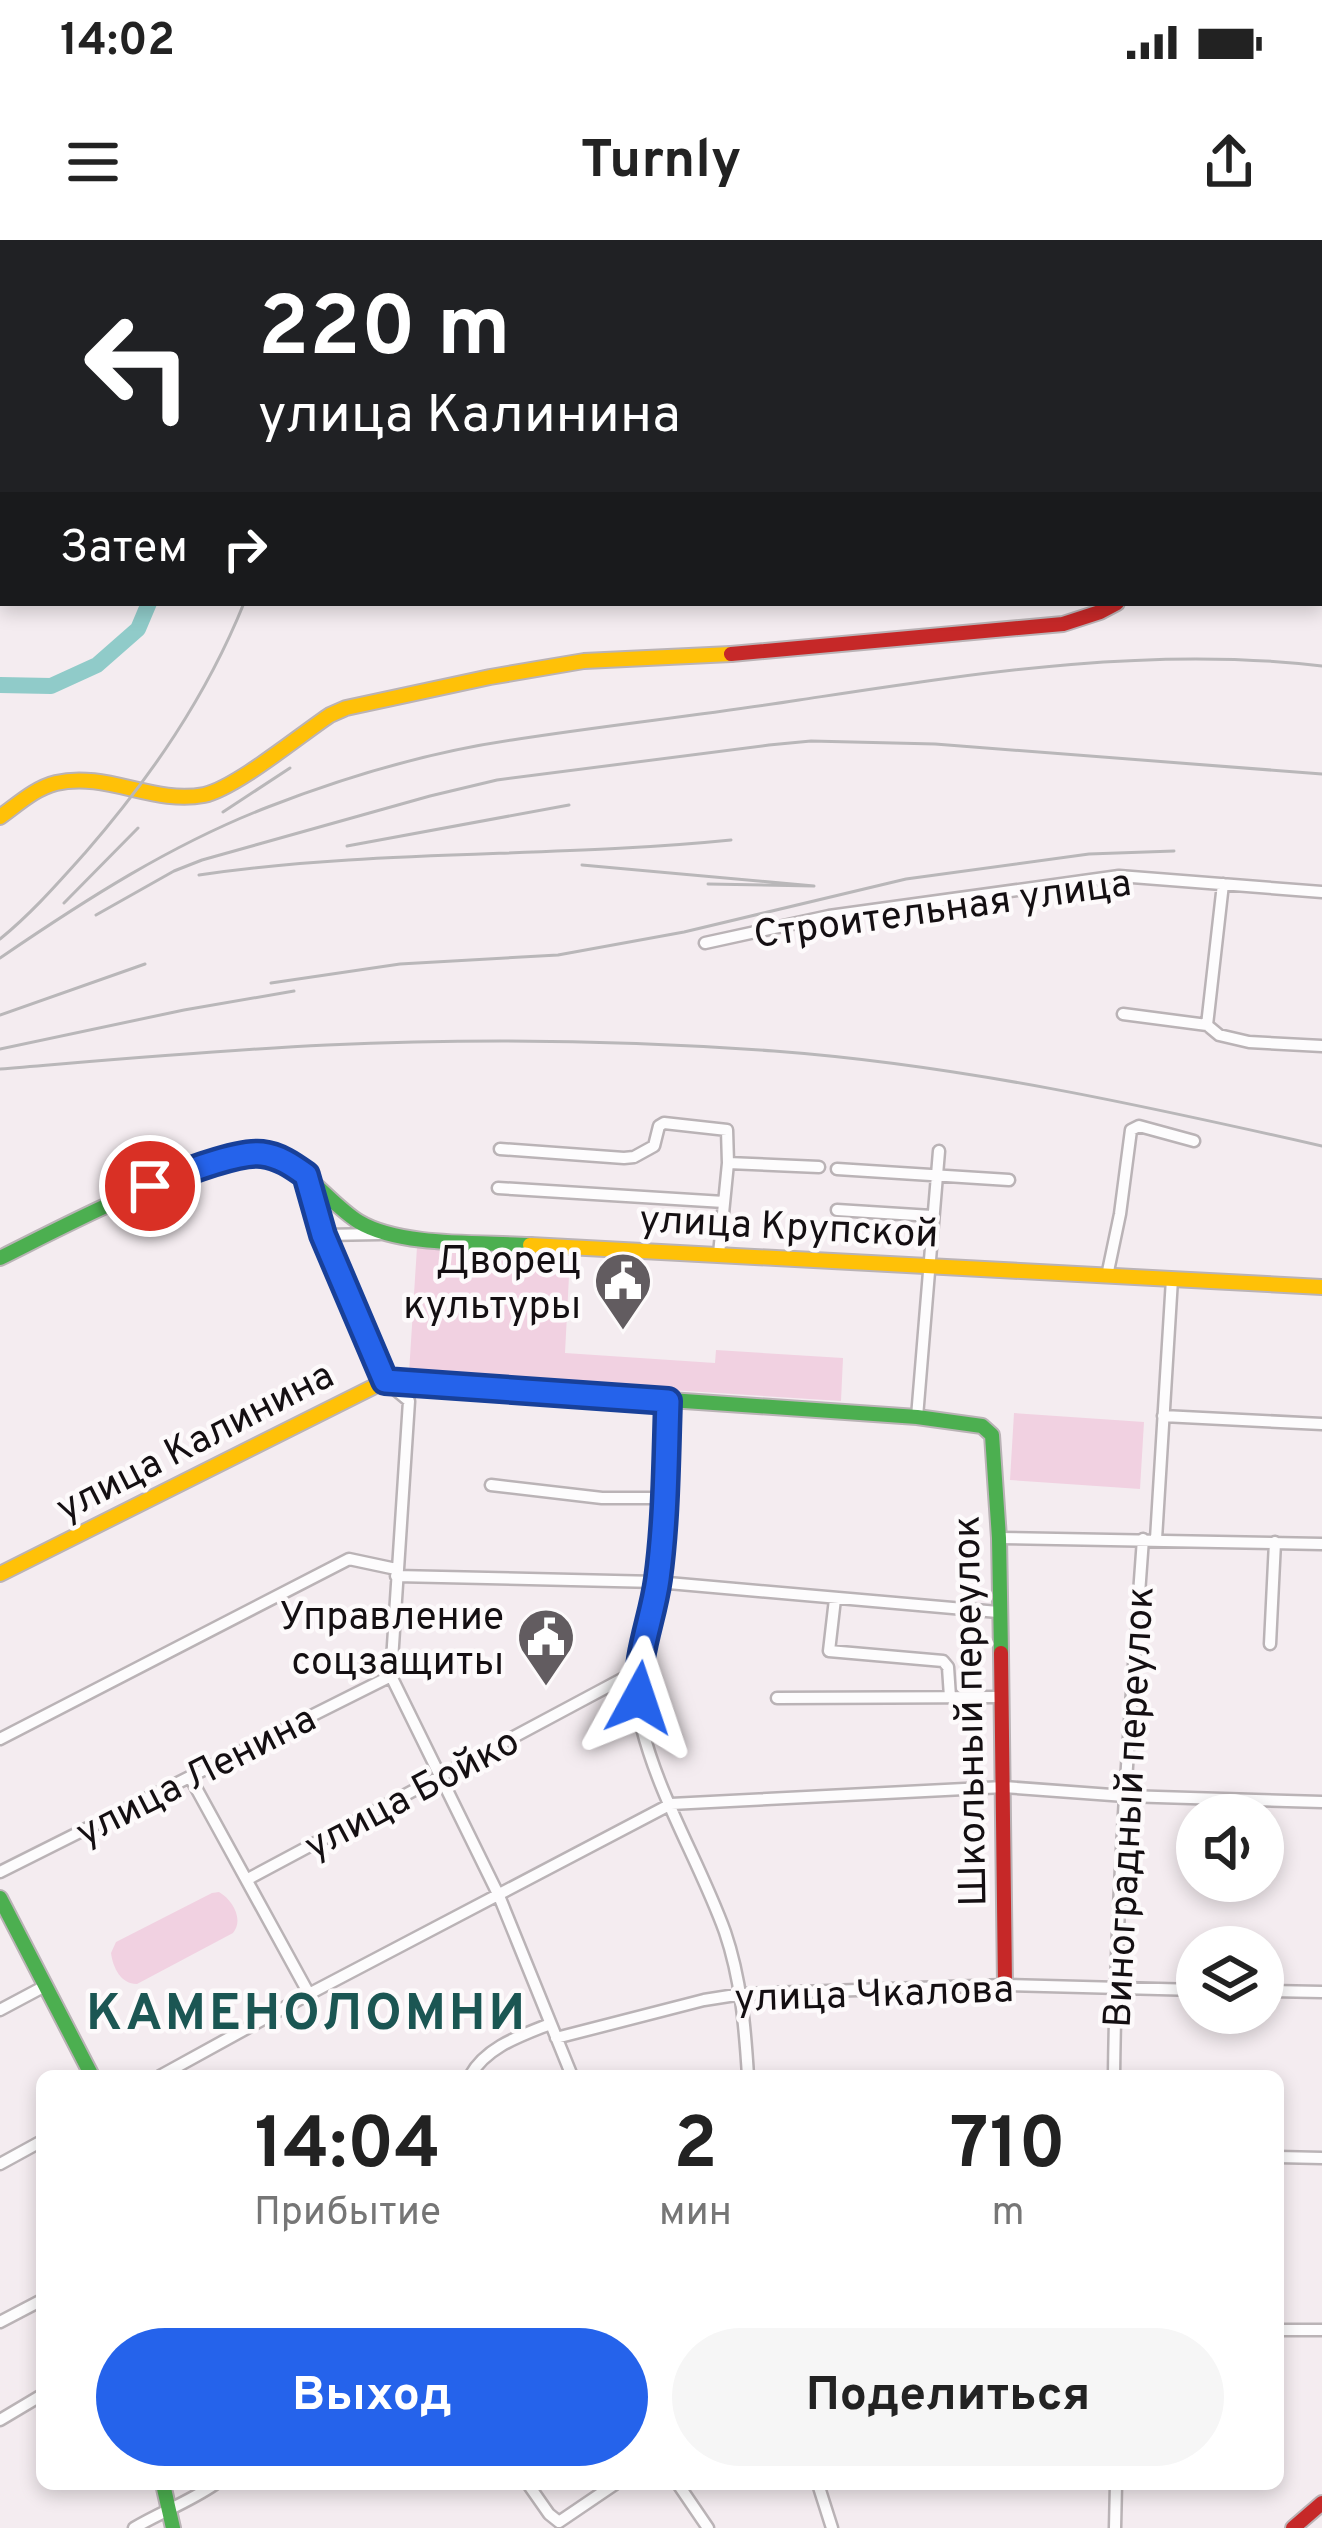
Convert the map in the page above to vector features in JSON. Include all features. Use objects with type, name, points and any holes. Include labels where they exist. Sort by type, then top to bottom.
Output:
[{"type":"street","points":[[0,817],[40,789],[59,782],[106,782],[174,798],[208,794],[346,708],[490,676],[584,661],[644,661],[1042,627],[1111,606]]},
{"type":"street","name":"Строительная улица","points":[[705,943],[829,916],[1119,875],[1322,892]]},
{"type":"street","points":[[1207,1025],[1223,884]]},
{"type":"street","points":[[1123,1015],[1207,1025],[1220,1035],[1249,1042],[1322,1046]]},
{"type":"street","points":[[500,1149],[634,1157],[653,1146],[664,1123],[727,1130],[719,1254]]},
{"type":"street","points":[[1107,1276],[1131,1130],[1139,1126],[1194,1141]]},
{"type":"street","points":[[916,1417],[939,1151]]},
{"type":"street","name":"улица Крупской","points":[[0,1258],[104,1205],[177,1175],[253,1153],[279,1158],[306,1175],[356,1220],[383,1234],[421,1239],[1322,1287]]},
{"type":"street","points":[[728,1163],[819,1167]]},
{"type":"street","points":[[837,1169],[1009,1180]]},
{"type":"street","points":[[306,1175],[323,1235],[385,1381],[409,1401],[391,1676],[499,1896],[569,2070]]},
{"type":"street","points":[[498,1188],[724,1202]]},
{"type":"street","points":[[837,1210],[932,1216]]},
{"type":"street","points":[[323,1235],[383,1234]]},
{"type":"street","name":"Виноградный переулок","points":[[1114,2070],[1125,1796],[1172,1280]]},
{"type":"street","name":"улица Калинина","points":[[0,1574],[385,1381],[916,1417],[982,1426],[992,1435]]},
{"type":"street","points":[[668,1401],[657,1582],[637,1671],[641,1725],[658,1777],[725,1933],[742,1994],[748,2070]]},
{"type":"street","points":[[1163,1416],[1322,1424]]},
{"type":"street","name":"Школьный переулок","points":[[992,1435],[999,1538],[1005,1985]]},
{"type":"street","points":[[491,1485],[602,1498],[665,1498]]},
{"type":"street","points":[[999,1538],[1322,1544]]},
{"type":"street","points":[[1270,1644],[1275,1542]]},
{"type":"street","points":[[0,1739],[349,1559],[396,1573],[657,1582],[998,1612]]},
{"type":"street","points":[[835,1599],[829,1651],[943,1661],[948,1667],[950,1697]]},
{"type":"street","name":"улица Бойко","points":[[248,1879],[637,1671]]},
{"type":"street","name":"улица Ленина","points":[[0,1873],[391,1676]]},
{"type":"street","points":[[777,1698],[1000,1697]]},
{"type":"street","points":[[190,1777],[309,1994]]},
{"type":"street","points":[[171,2070],[671,1804],[1004,1786],[1125,1796],[1322,1802]]},
{"type":"street","points":[[0,1898],[89,2070]]},
{"type":"street","name":"улица Чкалова","points":[[556,2038],[742,1994],[1005,1985],[1176,1990]]},
{"type":"street","points":[[0,2010],[45,1986]]},
{"type":"street","points":[[1284,1991],[1322,1992]]},
{"type":"street","points":[[473,2070],[478,2061],[511,2040],[550,2024]]},
{"type":"street","points":[[0,2164],[36,2144]]},
{"type":"street","points":[[1284,2157],[1322,2158]]},
{"type":"street","points":[[0,2322],[36,2303]]},
{"type":"street","points":[[1284,2330],[1322,2330]]},
{"type":"street","points":[[0,2420],[36,2399]]},
{"type":"street","points":[[165,2490],[173,2528]]},
{"type":"street","points":[[134,2528],[207,2490]]},
{"type":"street","points":[[532,2490],[560,2522],[606,2490]]},
{"type":"street","points":[[682,2490],[708,2528]]},
{"type":"street","points":[[820,2490],[832,2528]]},
{"type":"street","points":[[1115,2528],[1116,2490]]},
{"type":"street","points":[[1293,2528],[1322,2504]]},
{"type":"shaded area","points":[[417,1247],[570,1257],[565,1353],[715,1363],[716,1350],[843,1358],[841,1401],[409,1373]]},
{"type":"shaded area","points":[[1014,1413],[1144,1422],[1140,1489],[1010,1480]]},
{"type":"shaded area","points":[[219,1892],[235,1911],[233,1933],[137,1984],[119,1974],[111,1953],[116,1942]]},
{"type":"waterway","points":[[0,685],[51,686],[97,665],[138,629],[148,606]]},
{"type":"railway","points":[[0,939],[85,853],[154,765],[212,671],[243,606]]},
{"type":"railway","points":[[0,958],[130,875],[232,822],[327,786],[450,751],[1060,665],[1191,659],[1322,666]]},
{"type":"railway","points":[[96,915],[202,860],[430,796],[497,780],[769,745],[811,741],[935,744],[1322,774]]},
{"type":"railway","points":[[223,812],[290,768]]},
{"type":"railway","points":[[347,846],[569,805]]},
{"type":"railway","points":[[64,903],[138,828]]},
{"type":"railway","points":[[199,875],[331,861],[731,840]]},
{"type":"railway","points":[[271,983],[400,964],[558,955],[684,932],[906,879],[1089,854],[1174,851]]},
{"type":"railway","points":[[582,865],[814,886],[708,884]]},
{"type":"railway","points":[[0,1015],[145,964]]},
{"type":"railway","points":[[0,1049],[294,991]]},
{"type":"railway","points":[[0,1069],[383,1043],[551,1041],[718,1047],[844,1057],[981,1076],[1322,1146]]},
{"type":"traffic: fast","points":[[0,1258],[162,1182],[257,1153],[290,1165],[347,1214],[376,1230],[442,1242],[530,1245]]},
{"type":"traffic: fast","points":[[655,1399],[917,1417],[982,1426],[992,1435],[1001,1653]]},
{"type":"traffic: fast","points":[[0,1898],[89,2070]]},
{"type":"traffic: fast","points":[[164,2490],[173,2528]]},
{"type":"traffic: slow","points":[[0,817],[41,789],[75,780],[167,796],[204,795],[233,782],[346,708],[584,661],[731,654]]},
{"type":"traffic: slow","points":[[530,1245],[1322,1287]]},
{"type":"traffic: slow","points":[[0,1574],[385,1381],[655,1399]]},
{"type":"traffic: jam","points":[[731,654],[1063,624],[1111,606]]},
{"type":"traffic: jam","points":[[1001,1653],[1005,1985]]},
{"type":"traffic: jam","points":[[1293,2528],[1322,2503]]},
{"type":"place","name":"Дворец культуры","points":[[623,1332]]},
{"type":"place","name":"Управление соцзащиты","points":[[546,1688]]},
{"type":"district","name":"КАМЕНОЛОМНИ","points":[[307,2011]]},
{"type":"route","points":[[150,1186],[253,1153],[279,1158],[306,1175],[323,1235],[385,1381],[668,1401],[657,1582],[637,1671],[639,1698]]}]
